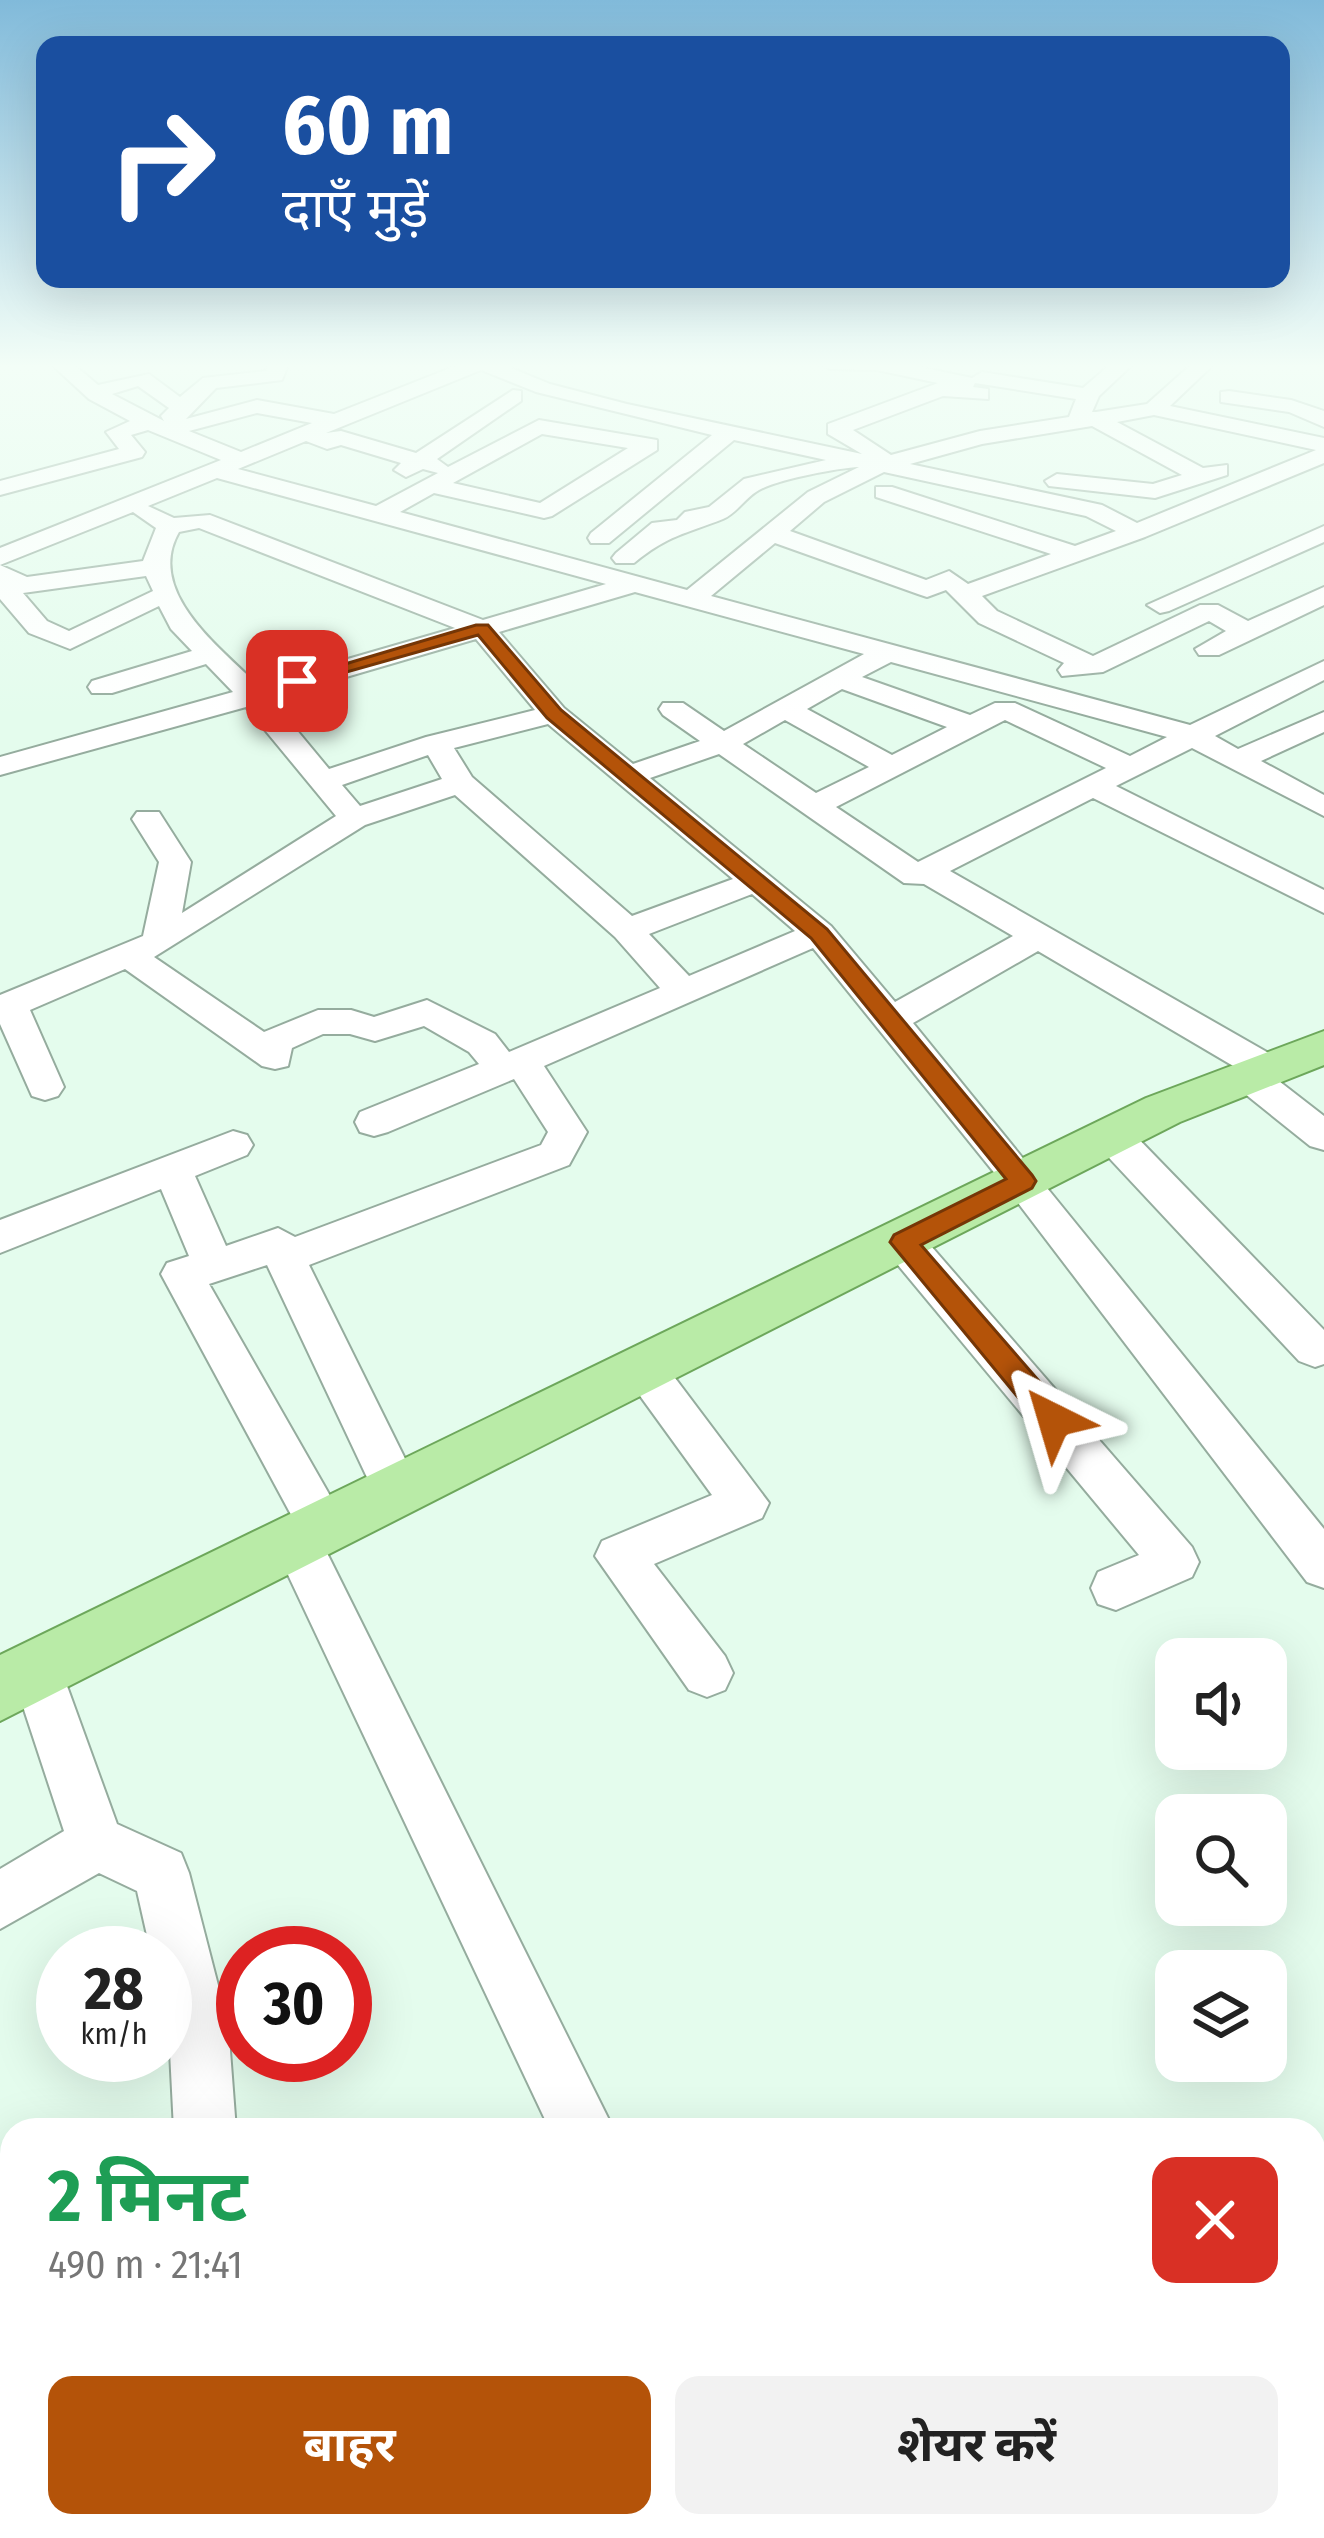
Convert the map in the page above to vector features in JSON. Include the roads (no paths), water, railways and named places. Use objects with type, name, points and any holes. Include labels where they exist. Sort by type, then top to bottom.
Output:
[{"type":"main road","points":[[19,1680],[1112,1136],[1324,1047]]},
{"type":"street","points":[[7,581],[217,481]]},
{"type":"street","points":[[289,481],[314,487],[349,506],[631,570],[694,597],[1189,734],[1324,807]]},
{"type":"street","points":[[349,506],[405,481]]},
{"type":"street","points":[[379,514],[415,481]]},
{"type":"street","points":[[446,481],[544,511],[591,481]]},
{"type":"street","points":[[600,538],[662,481]]},
{"type":"street","points":[[686,525],[694,517],[719,512],[752,484],[765,481]]},
{"type":"street","points":[[694,597],[816,497],[850,481]]},
{"type":"street","points":[[958,481],[1076,554]]},
{"type":"street","points":[[1044,481],[1049,491],[1136,532]]},
{"type":"street","points":[[982,482],[1049,491],[1155,491],[1185,481]]},
{"type":"street","points":[[964,594],[1136,532],[1253,481]]},
{"type":"street","points":[[10,485],[91,520]]},
{"type":"street","points":[[448,532],[492,499]]},
{"type":"street","points":[[719,512],[769,535],[927,589],[949,579],[988,616],[1094,666]]},
{"type":"street","points":[[152,516],[160,583],[180,623],[251,694],[354,818]]},
{"type":"street","points":[[0,557],[91,520],[152,516],[201,520],[482,629],[554,714],[819,934],[1023,1181],[1324,1566]]},
{"type":"street","points":[[0,766],[482,629],[631,570],[661,528],[686,525],[769,535]]},
{"type":"street","points":[[1160,605],[1324,533]]},
{"type":"street","points":[[7,581],[160,583]]},
{"type":"street","points":[[7,581],[38,627],[70,641],[134,606],[160,583]]},
{"type":"street","points":[[1209,649],[1324,595]]},
{"type":"street","points":[[1044,694],[1081,662],[1094,666],[1209,611],[1324,667]]},
{"type":"street","points":[[626,776],[723,743],[890,651]]},
{"type":"street","points":[[102,687],[211,653]]},
{"type":"street","points":[[674,709],[916,876],[1324,667]]},
{"type":"street","points":[[840,680],[972,726]]},
{"type":"street","points":[[786,709],[892,767]]},
{"type":"street","points":[[815,806],[1005,709],[1127,766]]},
{"type":"street","points":[[323,781],[436,742],[554,714]]},
{"type":"street","points":[[1238,760],[1324,721]]},
{"type":"street","points":[[0,732],[61,752]]},
{"type":"street","points":[[436,742],[460,783],[627,930],[684,992]]},
{"type":"street","points":[[45,1087],[5,1007],[145,950],[354,818],[460,783]]},
{"type":"street","points":[[1090,785],[1324,903]]},
{"type":"street","points":[[145,950],[175,862],[148,819]]},
{"type":"street","points":[[926,871],[1256,1072],[1324,1136]]},
{"type":"street","points":[[627,930],[755,882]]},
{"type":"street","points":[[374,1122],[819,934]]},
{"type":"street","points":[[890,1020],[1038,936]]},
{"type":"street","points":[[145,950],[270,1054],[279,1039],[318,1022],[351,1022],[375,1029],[427,1012],[513,1065],[568,1132],[555,1155],[284,1258]]},
{"type":"street","points":[[1112,1136],[1315,1349]]},
{"type":"street","points":[[0,1237],[233,1145]]},
{"type":"street","points":[[172,1169],[214,1267]]},
{"type":"street","points":[[903,1242],[1175,1562],[1116,1588]]},
{"type":"street","points":[[398,1493],[278,1244],[182,1274],[310,1536],[578,2118]]},
{"type":"street","points":[[644,1371],[746,1503],[619,1556],[707,1673]]},
{"type":"street","points":[[19,1680],[96,1843],[160,1873],[198,2024],[204,2118]]},
{"type":"street","points":[[0,1901],[96,1843]]}]
